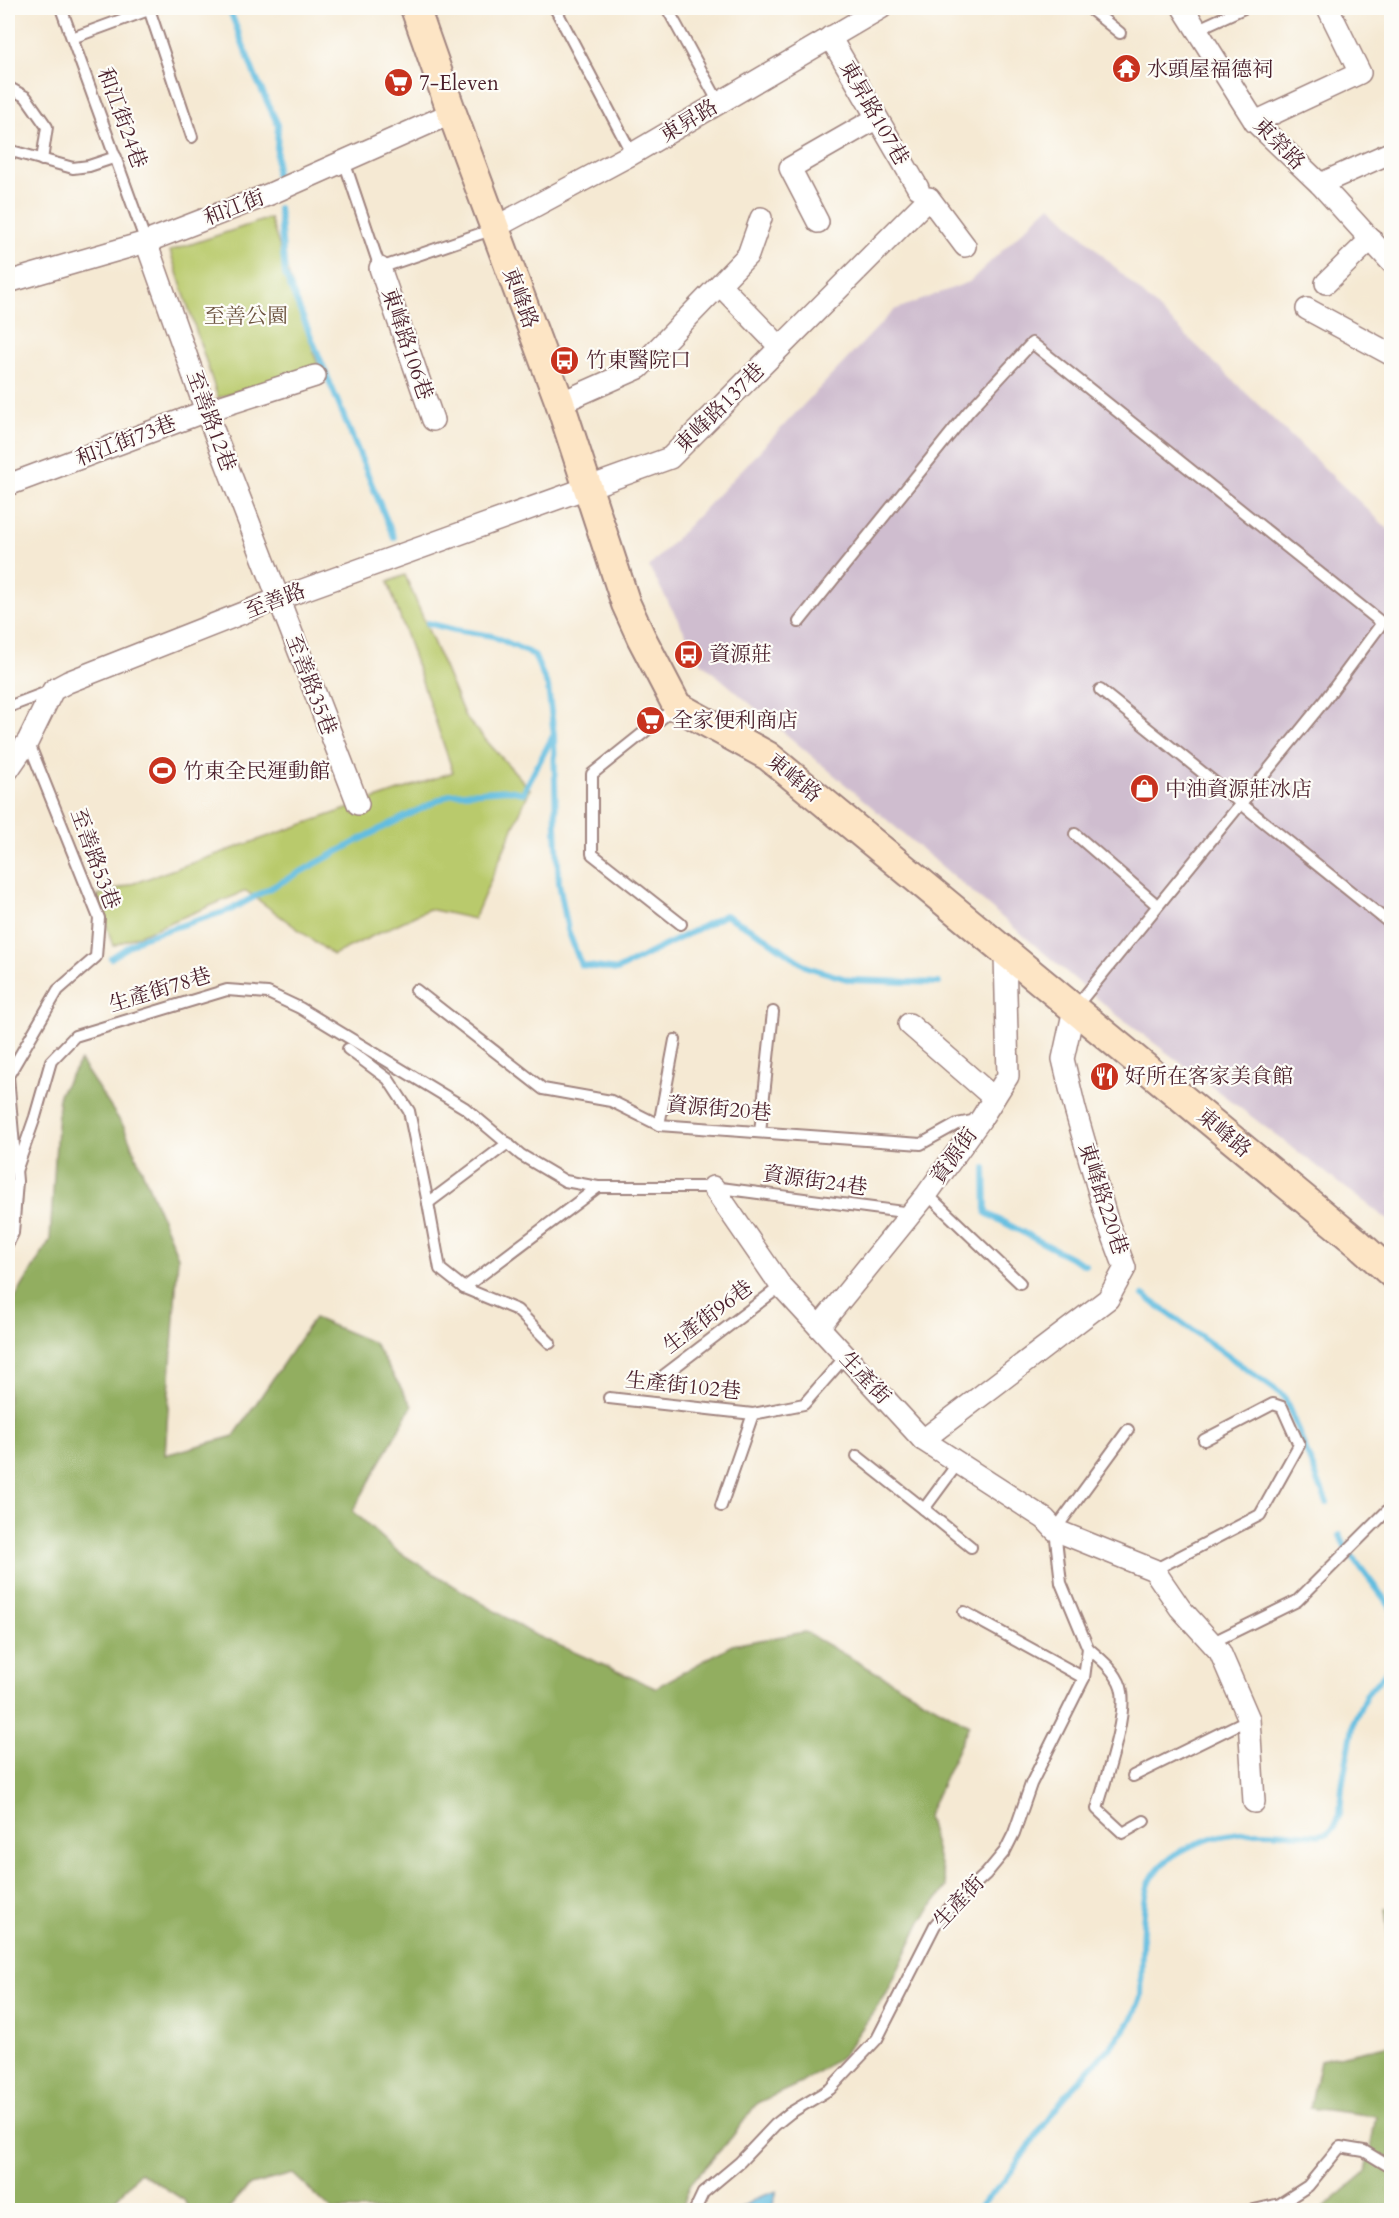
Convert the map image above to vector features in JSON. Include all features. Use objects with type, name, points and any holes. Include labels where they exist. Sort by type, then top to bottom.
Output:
[{"type":"main road","name":"東峰路","points":[[415,8],[560,404],[626,604],[677,706],[768,756],[1392,1274]]},
{"type":"street","name":"東昇路","points":[[494,228],[632,154],[880,8]]},
{"type":"street","name":"東榮路","points":[[1183,8],[1255,122],[1320,184],[1392,263]]},
{"type":"street","points":[[1255,122],[1360,73],[1328,8]]},
{"type":"street","name":"東昇路107巷","points":[[830,37],[924,193],[965,246]]},
{"type":"street","name":"和江街","points":[[8,282],[146,242],[270,194],[452,113]]},
{"type":"street","points":[[818,222],[790,168],[877,118]]},
{"type":"street","points":[[1320,184],[1392,152]]},
{"type":"street","name":"東峰路137巷","points":[[588,487],[670,458],[780,347],[924,193]]},
{"type":"street","points":[[560,404],[639,368],[748,255],[761,218]]},
{"type":"street","points":[[1326,283],[1371,239]]},
{"type":"street","name":"至善路12巷","points":[[146,242],[206,411],[278,599]]},
{"type":"street","name":"東峰路106巷","points":[[380,268],[434,420]]},
{"type":"street","name":"東峰路137巷","points":[[720,285],[780,347]]},
{"type":"street","points":[[1307,309],[1392,356]]},
{"type":"street","name":"和江街73巷","points":[[8,485],[206,411],[315,376]]},
{"type":"street","name":"至善路","points":[[53,690],[278,599],[588,487]]},
{"type":"street","name":"至善路35巷","points":[[278,599],[358,804]]},
{"type":"street","points":[[8,770],[28,741],[53,690]]},
{"type":"street","name":"資源街","points":[[819,1327],[927,1194],[981,1119],[1008,1076],[1005,954]]},
{"type":"street","name":"東峰路220巷","points":[[923,1440],[1108,1299],[1125,1268],[1107,1220],[1063,1059],[1074,1009]]},
{"type":"street","points":[[909,1024],[994,1098]]},
{"type":"street","name":"生產街","points":[[713,1186],[781,1286],[923,1440],[1045,1519],[1055,1530],[1154,1570]]},
{"type":"street","points":[[1154,1570],[1180,1608],[1220,1652],[1249,1719],[1254,1803]]},
{"type":"lane","name":"和江街24巷","points":[[61,8],[146,242]]},
{"type":"lane","points":[[72,38],[151,8],[192,137]]},
{"type":"lane","points":[[555,8],[632,154]]},
{"type":"lane","points":[[667,8],[719,103]]},
{"type":"lane","points":[[1089,8],[1120,33]]},
{"type":"lane","points":[[1198,29],[1244,8]]},
{"type":"lane","points":[[8,87],[26,97],[47,127],[42,159]]},
{"type":"lane","points":[[8,150],[73,168],[89,166],[116,157]]},
{"type":"lane","name":"東峰路106巷","points":[[344,161],[380,268],[494,228]]},
{"type":"lane","points":[[799,622],[968,412],[1032,343],[1382,623],[1325,700],[1074,1009]]},
{"type":"lane","points":[[8,707],[53,690]]},
{"type":"lane","points":[[1100,690],[1392,925]]},
{"type":"lane","points":[[677,706],[592,774],[592,854],[681,924]]},
{"type":"lane","name":"至善路53巷","points":[[16,1176],[8,1076],[58,990],[96,957],[99,918],[28,741]]},
{"type":"lane","points":[[1075,834],[1157,905]]},
{"type":"lane","name":"生產街78巷","points":[[16,1176],[51,1060],[75,1036],[227,990],[268,993],[300,1008],[465,1108],[521,1155],[565,1181],[598,1186],[713,1186]]},
{"type":"lane","name":"資源街20巷","points":[[416,990],[543,1089],[611,1101],[660,1125],[921,1144],[957,1124],[981,1119]]},
{"type":"lane","points":[[760,1132],[773,1012]]},
{"type":"lane","points":[[660,1125],[675,1040]]},
{"type":"lane","points":[[348,1049],[388,1079],[409,1111],[429,1203],[440,1269],[464,1288],[517,1311],[550,1343]]},
{"type":"lane","points":[[429,1203],[508,1143]]},
{"type":"lane","points":[[8,1243],[14,1233],[16,1176]]},
{"type":"lane","points":[[464,1288],[598,1186]]},
{"type":"lane","name":"資源街24巷","points":[[713,1186],[911,1213]]},
{"type":"lane","points":[[927,1194],[1020,1283]]},
{"type":"lane","name":"生產街96巷","points":[[659,1379],[781,1286]]},
{"type":"lane","name":"生產街102巷","points":[[609,1398],[753,1414],[804,1404],[845,1357]]},
{"type":"lane","points":[[1154,1570],[1260,1515],[1299,1445],[1282,1407],[1273,1404],[1204,1440]]},
{"type":"lane","name":"生產街102巷","points":[[721,1506],[753,1414]]},
{"type":"lane","points":[[1128,1430],[1055,1530],[1061,1583],[1089,1648],[1107,1665],[1121,1686],[1123,1707],[1097,1809],[1123,1833],[1143,1821]]},
{"type":"lane","points":[[857,1456],[971,1547]]},
{"type":"lane","points":[[924,1509],[958,1463]]},
{"type":"lane","points":[[1211,1643],[1297,1601],[1389,1509],[1392,1502]]},
{"type":"lane","points":[[964,1612],[1084,1678]]},
{"type":"lane","name":"生產街","points":[[695,2211],[703,2193],[740,2162],[775,2124],[831,2089],[877,2039],[935,1925],[951,1906],[986,1874],[1005,1851],[1014,1833],[1030,1784],[1084,1678],[1089,1648]]},
{"type":"lane","points":[[1133,1776],[1249,1719]]},
{"type":"lane","points":[[1254,2211],[1280,2205],[1308,2186],[1340,2147],[1364,2151],[1392,2168]]},
{"type":"shaded area","points":[[1050,205],[1391,532],[1391,1222],[1117,1015],[701,662],[649,567],[894,310],[969,282]]},
{"type":"green space","name":"至善公園","points":[[270,218],[318,365],[218,398],[170,251]]},
{"type":"green space","points":[[405,575],[465,717],[530,789],[474,919],[429,909],[333,955],[246,891],[113,946],[97,896],[453,772],[388,582]]},
{"type":"green space","points":[[80,1061],[124,1127],[178,1257],[165,1455],[234,1436],[314,1318],[374,1343],[412,1406],[353,1511],[397,1551],[531,1633],[655,1688],[732,1645],[805,1632],[969,1725],[927,1816],[946,1887],[921,1921],[887,1993],[843,2055],[801,2083],[757,2103],[732,2137],[691,2183],[681,2210],[499,2210],[491,2207],[482,2210],[332,2210],[293,2174],[250,2185],[227,2210],[189,2210],[184,2200],[140,2172],[106,2210],[8,2210],[8,1310],[50,1240],[59,1094]]},
{"type":"green space","points":[[1391,1907],[1391,1960],[1385,1909]]},
{"type":"green space","points":[[1391,2045],[1391,2210],[1321,2210],[1366,2172],[1376,2116],[1310,2108],[1320,2060]]},
{"type":"water","points":[[777,2191],[771,2210],[737,2210],[757,2198]]},
{"type":"waterway","points":[[229,8],[255,76],[278,125],[276,174]]},
{"type":"waterway","points":[[279,208],[285,274],[394,538]]},
{"type":"waterway","points":[[428,623],[493,636],[534,655],[548,687],[554,735],[559,883],[568,930],[581,965],[617,970],[725,915],[760,934],[807,967],[850,980],[939,983]]},
{"type":"waterway","points":[[111,958],[141,938],[230,910],[376,831],[451,794],[508,790],[523,793],[553,736]]},
{"type":"waterway","points":[[985,1168],[986,1213],[1085,1265]]},
{"type":"waterway","points":[[1143,1295],[1284,1396],[1327,1503]]},
{"type":"waterway","points":[[1340,1535],[1345,1547],[1392,1609]]},
{"type":"waterway","points":[[976,2210],[1005,2180],[1062,2100],[1124,2031],[1135,2013],[1141,1997],[1144,1907],[1150,1881],[1158,1869],[1182,1850],[1225,1835],[1258,1832],[1318,1835],[1327,1833],[1334,1827],[1340,1814],[1342,1786],[1354,1721],[1366,1695],[1392,1665]]},
{"type":"place","name":"水頭屋福德祠","points":[[1126,69]]},
{"type":"place","name":"7-Eleven","points":[[398,83]]},
{"type":"place","name":"竹東醫院口","points":[[565,360]]},
{"type":"place","name":"資源莊","points":[[688,654]]},
{"type":"place","name":"全家便利商店","points":[[651,720]]},
{"type":"place","name":"竹東全民運動館","points":[[162,771]]},
{"type":"place","name":"中油資源莊冰店","points":[[1144,789]]},
{"type":"place","name":"好所在客家美食館","points":[[1104,1076]]}]
